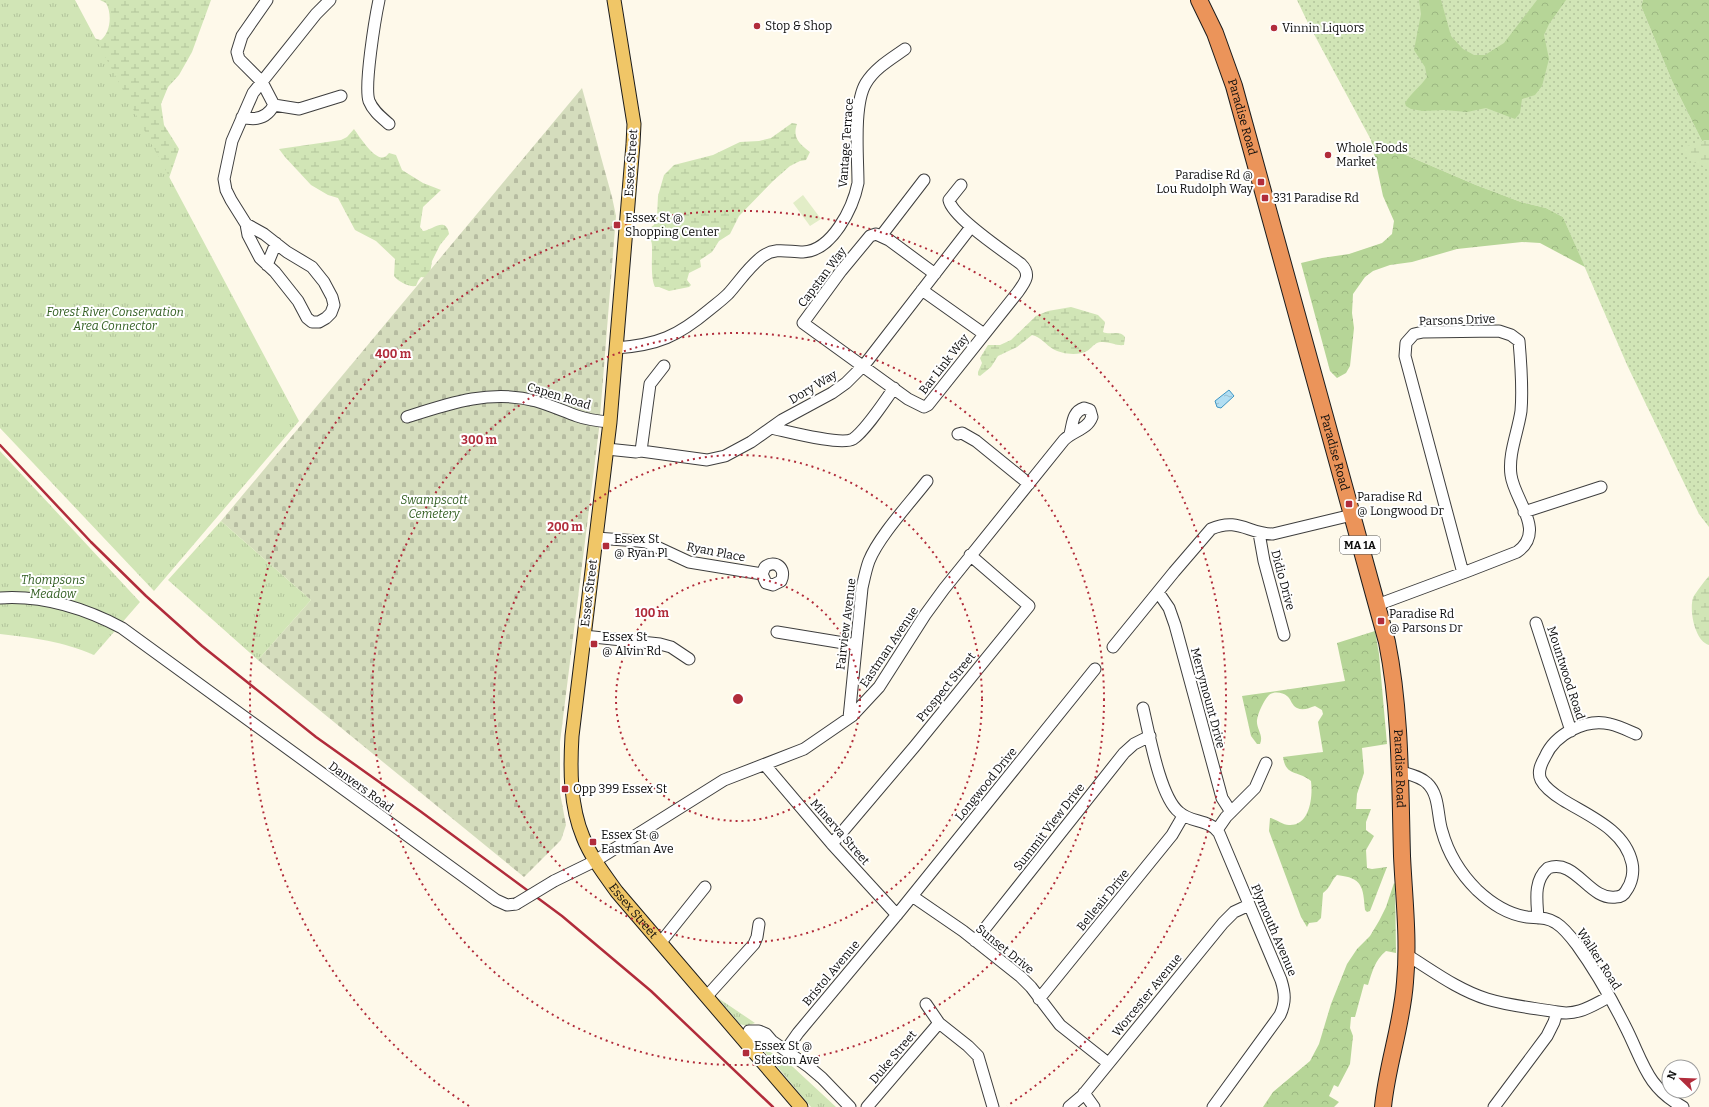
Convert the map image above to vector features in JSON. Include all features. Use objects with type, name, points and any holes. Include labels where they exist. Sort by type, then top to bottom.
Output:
[{"type":"highway","name":"Paradise Road","points":[[1199,0],[1215,33],[1234,86],[1377,605],[1387,642],[1391,665],[1399,771],[1407,955],[1402,1010],[1388,1072],[1383,1107]]},
{"type":"main road","name":"Essex Street","points":[[614,0],[634,124],[610,422],[572,736],[571,768],[577,820],[583,837],[595,861],[617,892],[801,1107]]},
{"type":"street","points":[[267,0],[242,36],[237,52],[239,60],[262,82],[274,105]]},
{"type":"street","points":[[246,224],[264,234],[287,252],[303,260],[318,273],[329,289],[334,306],[331,313],[326,318],[319,322],[312,322],[307,318],[298,301],[260,258],[248,235],[246,224],[230,200],[224,179],[229,151],[253,93],[316,14],[330,0]]},
{"type":"street","points":[[379,0],[367,90],[376,113],[388,124]]},
{"type":"street","name":"Vantage Terrace","points":[[616,348],[640,346],[657,341],[687,328],[728,294],[756,262],[768,253],[781,250],[803,252],[812,251],[827,242],[847,213],[858,183],[858,115],[859,101],[864,87],[878,68],[905,49]]},
{"type":"street","points":[[274,105],[299,109],[342,96]]},
{"type":"street","points":[[242,117],[252,120],[258,119],[271,111],[274,105]]},
{"type":"street","points":[[924,180],[881,236],[935,274]]},
{"type":"street","points":[[961,185],[949,200],[950,204],[971,227]]},
{"type":"street","name":"Bar Link Way","points":[[864,366],[914,402],[924,407],[928,405],[1023,286],[1027,280],[1025,268],[971,227]]},
{"type":"street","name":"Dory Way","points":[[607,449],[636,452],[641,451],[707,460],[716,459],[725,456],[750,442],[770,428],[832,393],[846,383],[864,366],[971,227]]},
{"type":"street","name":"Capstan Way","points":[[864,366],[803,323],[841,271],[870,236],[876,234],[881,236]]},
{"type":"street","points":[[267,265],[276,243]]},
{"type":"street","name":"Bar Link Way","points":[[922,290],[984,334]]},
{"type":"street","name":"Parsons Drive","points":[[1377,605],[1463,573],[1517,552],[1524,547],[1530,534],[1529,525],[1514,486],[1511,471],[1521,401],[1519,341],[1511,334],[1499,331],[1431,332],[1414,334],[1406,343],[1405,356],[1463,573]]},
{"type":"street","points":[[641,451],[650,384],[664,366]]},
{"type":"street","points":[[770,428],[836,441],[850,440],[862,429],[894,388]]},
{"type":"street","name":"Capen Road","points":[[407,417],[461,400],[481,396],[500,396],[535,401],[578,416],[610,422]]},
{"type":"street","points":[[958,434],[962,433],[969,436],[1029,484]]},
{"type":"street","name":"Eastman Avenue","points":[[595,861],[724,780],[804,749],[861,708],[879,688],[925,615],[970,555],[1070,434]]},
{"type":"street","name":"Fairview Avenue","points":[[849,718],[862,588],[870,560],[881,540],[927,480]]},
{"type":"street","points":[[1524,512],[1601,487]]},
{"type":"street","points":[[1113,647],[1185,558],[1211,529],[1219,526],[1235,525],[1242,526],[1259,533],[1280,533],[1352,515]]},
{"type":"street","name":"Didio Drive","points":[[1259,533],[1264,561],[1284,635]]},
{"type":"street","name":"Ryan Place","points":[[596,538],[646,542],[688,562],[762,574]]},
{"type":"street","name":"Prospect Street","points":[[832,844],[915,746],[1029,606],[970,555]]},
{"type":"street","name":"Merrymount Drive","points":[[1158,592],[1168,608],[1175,625],[1220,794],[1231,812]]},
{"type":"street","name":"Danvers Road","points":[[0,598],[30,599],[65,604],[122,628],[496,900],[507,905],[516,904],[554,881],[595,861]]},
{"type":"street","name":"Mountwood Road","points":[[1536,623],[1571,731]]},
{"type":"street","points":[[777,632],[856,645]]},
{"type":"street","points":[[584,636],[660,644],[671,647],[689,659]]},
{"type":"street","name":"Longwood Drive","points":[[897,915],[1095,669]]},
{"type":"street","points":[[1142,708],[1168,799],[1177,811],[1184,816],[1210,825],[1217,830],[1231,812],[1255,788],[1266,763]]},
{"type":"street","name":"Mountwood Road","points":[[1538,918],[1537,888],[1540,877],[1548,868],[1558,867],[1569,871],[1580,878],[1600,896],[1607,897],[1621,896],[1625,893],[1633,874],[1628,850],[1621,839],[1610,829],[1551,792],[1540,778],[1541,764],[1547,752],[1557,739],[1571,731],[1588,725],[1602,723],[1617,726],[1636,734]]},
{"type":"street","name":"Summit View Drive","points":[[975,941],[1124,753],[1134,744],[1150,736]]},
{"type":"street","name":"Minerva Street","points":[[765,765],[832,844],[897,915]]},
{"type":"street","name":"Walker Road","points":[[1399,771],[1419,778],[1427,783],[1431,788],[1436,800],[1442,831],[1451,854],[1460,870],[1477,890],[1496,905],[1508,912],[1550,920],[1557,923],[1565,931],[1584,956],[1609,997],[1652,1082],[1666,1096],[1683,1107]]},
{"type":"street","name":"Belleair Drive","points":[[1039,999],[1172,835],[1184,816]]},
{"type":"street","name":"Plymouth Avenue","points":[[1212,1107],[1277,1019],[1285,1003],[1281,980],[1217,830]]},
{"type":"street","points":[[661,942],[705,887]]},
{"type":"street","name":"Sunset Drive","points":[[912,896],[975,941],[1021,977],[1060,1025],[1108,1063]]},
{"type":"street","name":"Worcester Avenue","points":[[1068,1107],[1084,1093],[1226,919],[1240,907],[1249,905]]},
{"type":"street","name":"Bristol Avenue","points":[[786,1050],[798,1033],[897,915]]},
{"type":"street","points":[[707,996],[748,951],[758,937],[759,924]]},
{"type":"street","points":[[1407,955],[1454,984],[1478,996],[1496,1001],[1570,1014],[1582,1011],[1609,997]]},
{"type":"street","points":[[926,1004],[939,1023],[978,1056],[993,1107]]},
{"type":"street","points":[[1494,1107],[1547,1036],[1554,1022],[1556,1012]]},
{"type":"street","name":"Duke Street","points":[[867,1107],[939,1023]]},
{"type":"street","points":[[745,1041],[755,1043],[762,1040],[772,1041],[822,1078],[850,1107]]},
{"type":"street","points":[[1084,1093],[1094,1107]]},
{"type":"green space","name":"Forest River Conservation Area Connector","points":[[0,0],[75,0],[299,421],[154,591],[0,428]]},
{"type":"green space","points":[[39,0],[89,37],[101,40],[109,27],[110,17],[106,3],[100,0],[211,0],[192,52],[179,75],[168,87],[161,104],[164,125],[179,149],[169,178],[0,80]]},
{"type":"green space","points":[[1297,0],[1643,0],[1641,6],[1672,81],[1709,155],[1709,527],[1699,514],[1628,367],[1563,217],[1546,208],[1521,202],[1476,185],[1371,140]]},
{"type":"green space","points":[[1419,0],[1441,0],[1451,36],[1463,49],[1474,55],[1485,55],[1504,43],[1537,0],[1566,0],[1549,24],[1544,35],[1549,59],[1542,86],[1535,95],[1522,99],[1520,113],[1515,119],[1486,108],[1467,112],[1444,110],[1423,111],[1411,109],[1406,106],[1405,103],[1407,99],[1427,77],[1425,67],[1414,50],[1421,14]]},
{"type":"green space","points":[[1643,0],[1709,0],[1709,140],[1702,141],[1672,81],[1641,6]]},
{"type":"green space","name":"Swampscott Cemetery","points":[[582,88],[616,216],[599,429],[560,742],[560,793],[566,825],[561,840],[524,877],[258,660],[311,600],[221,521]]},
{"type":"green space","points":[[792,123],[797,124],[796,137],[810,152],[806,160],[790,166],[739,216],[730,234],[719,241],[712,252],[700,260],[701,267],[689,273],[687,280],[691,285],[689,287],[669,291],[655,287],[652,275],[652,244],[650,240],[643,236],[643,233],[654,225],[657,216],[658,196],[664,175],[674,165],[713,155],[740,142],[759,141],[771,138]]},
{"type":"green space","points":[[354,129],[376,155],[385,157],[389,153],[396,155],[402,170],[423,183],[441,190],[423,207],[420,227],[423,231],[438,225],[442,225],[447,228],[449,234],[440,245],[432,261],[428,278],[421,277],[416,286],[407,285],[394,276],[395,259],[376,241],[355,230],[338,198],[328,195],[311,185],[279,149],[341,140],[347,137]]},
{"type":"green space","points":[[1371,140],[1476,185],[1521,202],[1546,208],[1563,217],[1585,267],[1540,243],[1522,242],[1457,249],[1412,262],[1390,265],[1373,271],[1365,277],[1353,294],[1352,313],[1354,328],[1350,366],[1346,373],[1337,378],[1330,371],[1301,263],[1349,254],[1382,243],[1392,234],[1394,221],[1383,196]]},
{"type":"green space","points":[[1709,140],[1709,171],[1707,167],[1692,161],[1687,155],[1684,147]]},
{"type":"green space","points":[[803,195],[821,219],[810,226],[793,203]]},
{"type":"green space","points":[[1071,307],[1098,315],[1105,322],[1103,332],[1120,333],[1125,337],[1124,345],[1100,342],[1083,353],[1070,354],[1056,351],[1038,337],[1032,335],[1017,347],[998,356],[991,367],[980,376],[978,375],[982,363],[980,358],[988,345],[1000,345],[1011,340],[1036,316],[1048,311]]},
{"type":"green space","name":"Thompsons Meadow","points":[[0,451],[140,602],[94,655],[59,643],[0,634]]},
{"type":"green space","points":[[221,521],[311,600],[258,660],[168,580]]},
{"type":"green space","points":[[1709,576],[1709,645],[1700,638],[1694,625],[1692,604],[1693,598]]},
{"type":"green space","points":[[1375,631],[1379,654],[1387,744],[1362,748],[1364,773],[1357,794],[1356,809],[1371,809],[1366,822],[1366,830],[1374,836],[1366,850],[1367,868],[1372,869],[1387,867],[1370,911],[1367,912],[1365,910],[1362,890],[1357,881],[1346,876],[1337,875],[1328,889],[1323,893],[1321,918],[1317,922],[1309,923],[1307,927],[1301,917],[1269,831],[1270,818],[1289,825],[1302,821],[1306,816],[1309,809],[1311,795],[1311,781],[1287,768],[1283,757],[1323,752],[1318,722],[1323,714],[1322,710],[1315,706],[1306,709],[1299,709],[1294,706],[1285,695],[1278,692],[1271,694],[1263,703],[1257,720],[1261,741],[1260,744],[1257,744],[1251,736],[1242,696],[1345,681],[1337,643]]},
{"type":"green space","points":[[1394,883],[1396,953],[1386,951],[1379,958],[1374,966],[1368,985],[1364,984],[1355,1017],[1351,1017],[1350,1028],[1353,1036],[1350,1064],[1338,1087],[1334,1085],[1329,1096],[1339,1102],[1334,1107],[1263,1107],[1273,1092],[1310,1061],[1319,1044],[1331,1004],[1347,964],[1357,949],[1370,936],[1379,921],[1386,907]]},
{"type":"green space","points":[[718,998],[755,1023],[746,1026],[740,1024]]},
{"type":"green space","points":[[763,1047],[793,1067],[836,1107],[811,1107],[765,1052],[762,1048]]},
{"type":"water","points":[[1229,390],[1234,396],[1221,408],[1217,407],[1215,401]]},
{"type":"railway","points":[[0,445],[91,542],[146,596],[202,646],[316,737],[420,811],[562,916],[651,991],[773,1107]]},
{"type":"place","name":"Stop & Shop","points":[[757,26]]},
{"type":"place","name":"Vinnin Liquors","points":[[1274,28]]},
{"type":"place","name":"Whole Foods Market","points":[[1328,155]]},
{"type":"place","name":"Paradise Rd @ Lou Rudolph Way","points":[[1261,182]]},
{"type":"place","name":"331 Paradise Rd","points":[[1265,198]]},
{"type":"place","name":"Essex St @ Shopping Center","points":[[617,225]]},
{"type":"place","name":"Paradise Rd @ Longwood Dr","points":[[1349,504]]},
{"type":"place","name":"Essex St @ Ryan Pl","points":[[606,546]]},
{"type":"place","name":"Paradise Rd @ Parsons Dr","points":[[1381,621]]},
{"type":"place","name":"Essex St @ Alvin Rd","points":[[594,644]]},
{"type":"place","name":"Opp 399 Essex St","points":[[565,789]]},
{"type":"place","name":"Essex St @ Eastman Ave","points":[[593,842]]},
{"type":"place","name":"Essex St @ Stetson Ave","points":[[746,1053]]}]
